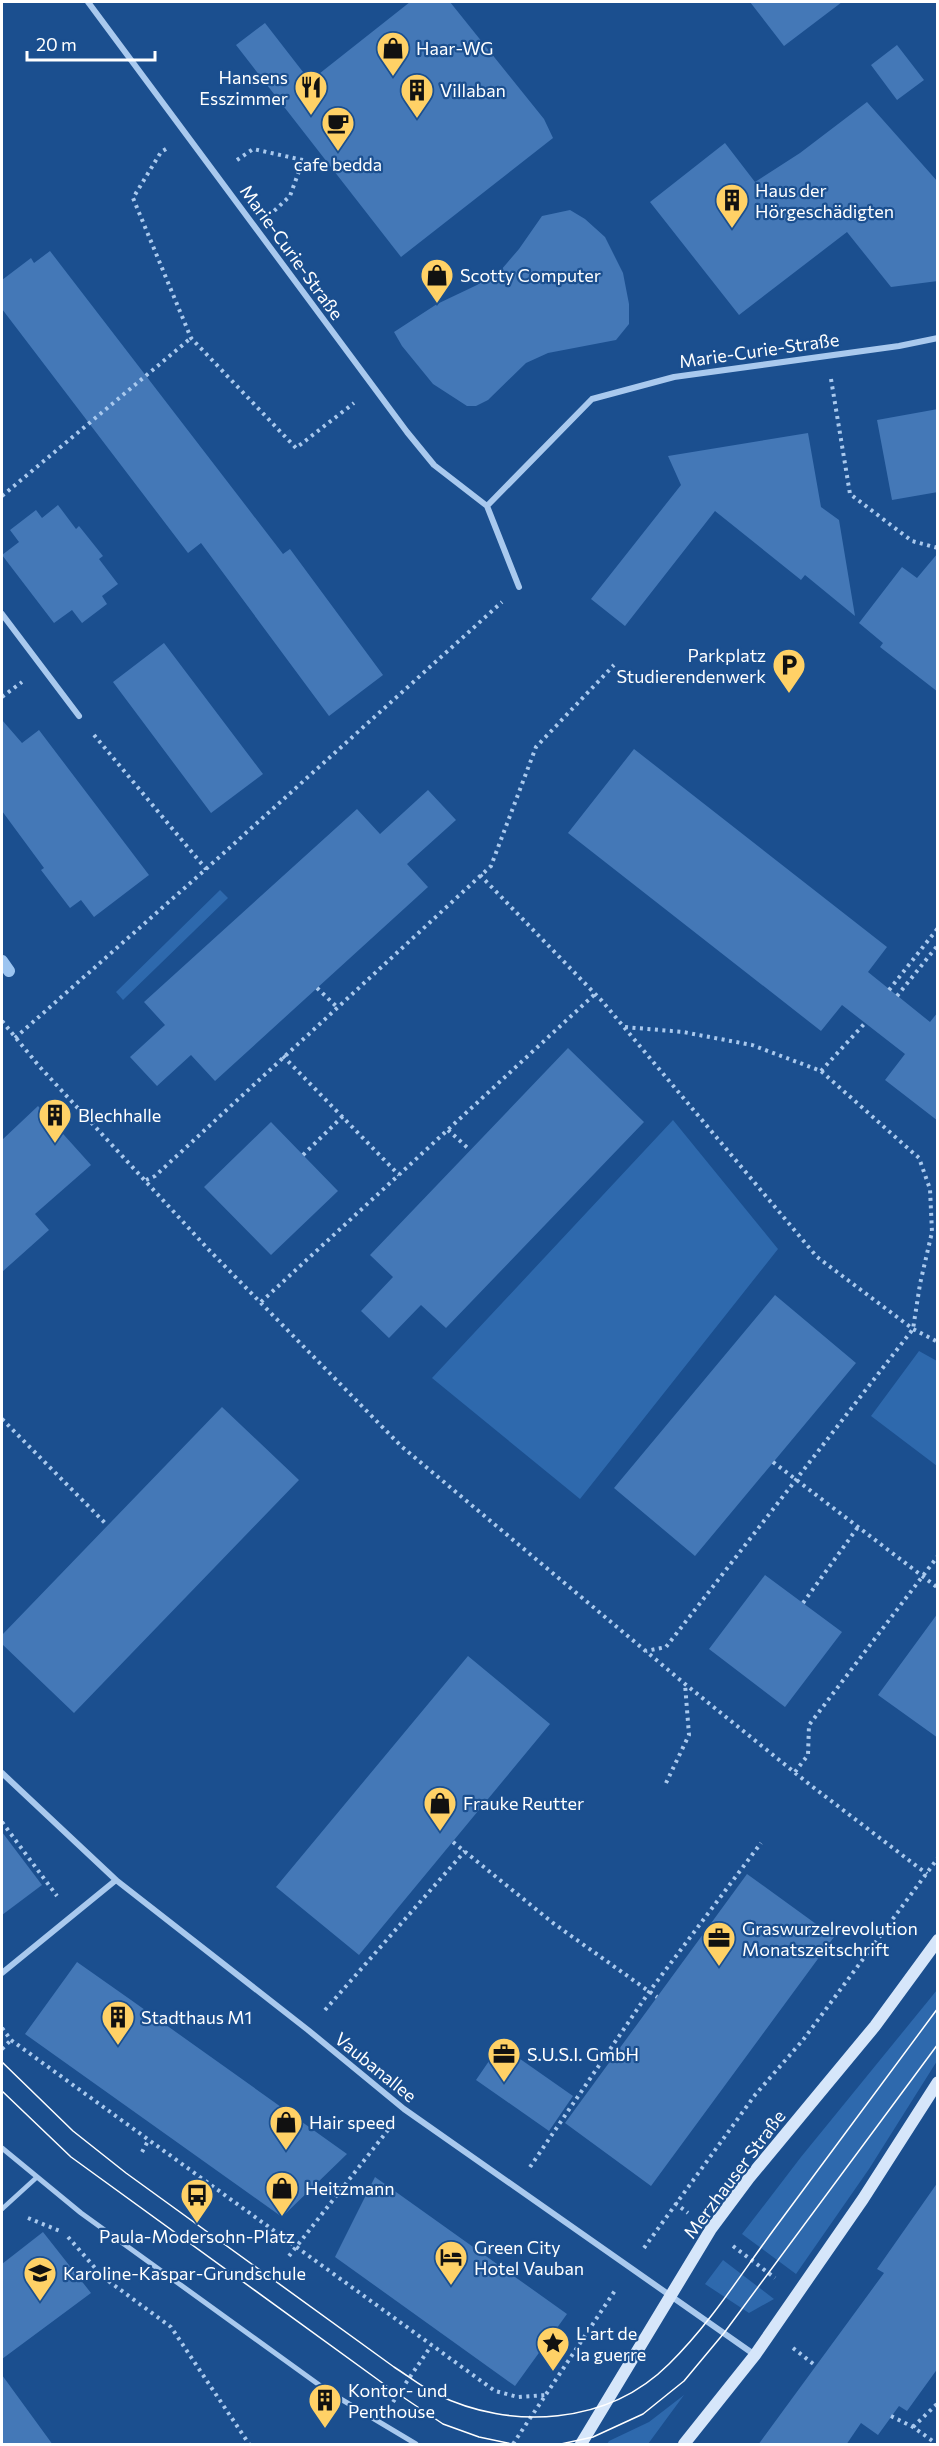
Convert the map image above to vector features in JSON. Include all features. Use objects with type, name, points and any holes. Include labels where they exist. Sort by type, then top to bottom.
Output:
[{"type":"main road","name":"Merzhauser Straße","points":[[581,2445],[711,2229],[749,2178],[875,2026],[938,1940]]},
{"type":"main road","points":[[684,2445],[755,2355],[798,2294],[863,2199],[938,2082]]},
{"type":"street","name":"Marie-Curie-Straße","points":[[88,2],[407,432],[435,465],[487,506],[592,399],[674,377],[938,338]]},
{"type":"street","points":[[487,506],[519,587]]},
{"type":"street","points":[[2,614],[79,716]]},
{"type":"street","name":"Vaubanallee","points":[[2,1773],[116,1880],[308,2030],[404,2109],[755,2355]]},
{"type":"street","points":[[2,1973],[116,1880]]},
{"type":"street","points":[[2,2148],[81,2213],[329,2392],[416,2445]]},
{"type":"lane","points":[[2,2209],[36,2178]]},
{"type":"path","points":[[215,174],[253,149],[303,160],[290,195],[256,228]]},
{"type":"path","points":[[161,152],[133,198],[191,338],[296,448],[354,403]]},
{"type":"path","points":[[2,496],[191,338]]},
{"type":"path","points":[[827,355],[850,494],[912,541],[938,548]]},
{"type":"path","points":[[15,1038],[206,870],[519,587]]},
{"type":"path","points":[[146,1180],[155,1176],[491,866],[536,747],[614,665]]},
{"type":"path","points":[[79,716],[206,870]]},
{"type":"path","points":[[480,875],[625,1027],[817,1257],[913,1329],[938,1342]]},
{"type":"path","points":[[889,990],[938,928]]},
{"type":"path","points":[[897,996],[938,945]]},
{"type":"path","points":[[317,988],[337,1007]]},
{"type":"path","points":[[261,1302],[595,994]]},
{"type":"path","points":[[2,1021],[146,1180],[401,1446],[685,1684],[927,1874]]},
{"type":"path","points":[[821,1071],[865,1023]]},
{"type":"path","points":[[625,1027],[683,1032],[752,1046],[821,1071],[919,1158],[930,1189],[932,1232],[913,1329],[666,1647],[645,1651]]},
{"type":"path","points":[[283,1056],[399,1175]]},
{"type":"path","points":[[303,1155],[343,1116]]},
{"type":"path","points":[[448,1130],[470,1150]]},
{"type":"path","points":[[2,1419],[107,1526]]},
{"type":"path","points":[[773,1462],[938,1588]]},
{"type":"path","points":[[803,1603],[858,1527]]},
{"type":"path","points":[[795,1772],[808,1755],[809,1725],[938,1556]]},
{"type":"path","points":[[666,1783],[689,1735],[685,1684]]},
{"type":"path","points":[[2,1822],[72,1916]]},
{"type":"path","points":[[453,1842],[553,1923],[657,1997]]},
{"type":"path","points":[[516,2187],[649,1992],[761,1844]]},
{"type":"path","points":[[308,2030],[465,1851]]},
{"type":"path","points":[[513,2445],[630,2268],[755,2095],[803,2040],[938,1858]]},
{"type":"path","points":[[2,2028],[11,2040],[148,2141],[495,2391],[518,2397],[546,2395]]},
{"type":"path","points":[[2,2049],[11,2040]]},
{"type":"path","points":[[289,2256],[404,2109]]},
{"type":"path","points":[[142,2152],[148,2141]]},
{"type":"path","points":[[10,2201],[23,2216],[64,2233],[103,2277],[171,2328],[249,2445]]},
{"type":"path","points":[[711,2229],[798,2294]]},
{"type":"path","points":[[379,2422],[431,2346]]},
{"type":"path","points":[[913,2427],[938,2403]]},
{"type":"path","points":[[891,2416],[913,2427],[937,2445]]},
{"type":"shaded area","points":[[220,890],[228,898],[123,1000],[116,992]]},
{"type":"shaded area","points":[[673,1120],[778,1249],[580,1499],[432,1378]]},
{"type":"shaded area","points":[[919,1351],[937,1361],[937,1466],[871,1416]]},
{"type":"shaded area","points":[[937,1990],[937,2061],[869,2169],[796,2274],[742,2234],[801,2157]]},
{"type":"shaded area","points":[[723,2260],[774,2299],[749,2313],[705,2284]]},
{"type":"shaded area","points":[[684,2395],[648,2444],[607,2444],[649,2422]]},
{"type":"building","name":"Villaban","points":[[410,2],[450,2],[544,119],[553,138],[401,257],[236,45],[265,23],[310,81]]},
{"type":"building","points":[[750,2],[842,2],[784,46]]},
{"type":"building","points":[[897,45],[924,80],[897,100],[871,65]]},
{"type":"building","points":[[867,102],[938,182],[938,281],[891,287],[847,232],[739,315],[650,202],[725,143],[755,182],[800,153]]},
{"type":"building","points":[[570,210],[585,219],[605,237],[623,273],[629,304],[629,324],[616,340],[548,353],[526,363],[488,400],[476,406],[467,406],[433,384],[402,346],[394,332],[437,304],[477,285],[501,270],[542,216]]},
{"type":"building","points":[[50,251],[283,554],[290,549],[383,675],[329,716],[201,543],[188,553],[2,309],[2,280],[31,258],[34,263]]},
{"type":"building","points":[[938,409],[938,492],[892,500],[877,420]]},
{"type":"building","points":[[808,433],[821,507],[839,520],[855,616],[805,575],[801,580],[715,511],[625,626],[591,599],[681,485],[668,456]]},
{"type":"building","points":[[58,505],[76,529],[79,526],[103,556],[99,559],[118,584],[102,596],[107,604],[82,623],[72,610],[54,623],[2,555],[19,542],[10,530],[36,510],[42,518]]},
{"type":"building","points":[[938,553],[938,692],[880,647],[883,643],[859,623],[902,567],[917,578]]},
{"type":"building","points":[[164,643],[263,774],[211,813],[113,682]]},
{"type":"building","points":[[2,720],[22,743],[39,730],[149,875],[94,917],[81,900],[70,908],[41,870],[44,868],[2,811]]},
{"type":"building","points":[[634,749],[887,947],[868,972],[930,1022],[938,1012],[938,1121],[885,1080],[905,1054],[842,1005],[821,1031],[568,833]]},
{"type":"building","points":[[428,790],[456,820],[407,864],[428,887],[215,1081],[191,1055],[157,1086],[130,1057],[165,1025],[144,1002],[357,809],[380,834]]},
{"type":"building","points":[[568,1048],[644,1122],[446,1328],[421,1305],[389,1338],[361,1311],[393,1277],[370,1255]]},
{"type":"building","points":[[38,1106],[91,1165],[35,1214],[49,1230],[2,1272],[2,1140]]},
{"type":"building","points":[[271,1122],[338,1191],[271,1255],[204,1187]]},
{"type":"building","points":[[775,1295],[856,1363],[695,1556],[614,1488]]},
{"type":"building","points":[[222,1407],[299,1480],[74,1713],[2,1644],[2,1635]]},
{"type":"building","points":[[765,1575],[842,1632],[785,1707],[709,1649]]},
{"type":"building","points":[[938,1613],[938,1738],[878,1695]]},
{"type":"building","points":[[468,1656],[550,1724],[359,1955],[276,1887]]},
{"type":"building","points":[[2,1832],[42,1885],[2,1915]]},
{"type":"building","points":[[747,1874],[834,1937],[651,2186],[565,2123]]},
{"type":"building","points":[[77,1962],[347,2154],[282,2217],[25,2034]]},
{"type":"building","points":[[500,2045],[573,2096],[549,2131],[476,2080]]},
{"type":"building","name":"Green City Hotel Vauban","points":[[375,2177],[567,2314],[515,2386],[335,2257]]},
{"type":"building","points":[[938,2182],[938,2368],[907,2411],[899,2406],[878,2435],[861,2423],[846,2445],[758,2445],[884,2273],[877,2269]]},
{"type":"building","name":"Karoline-Kaspar-Grundschule","points":[[43,2232],[91,2293],[2,2359],[2,2264]]},
{"type":"building","points":[[2,2375],[53,2445],[2,2445]]},
{"type":"waterway","points":[[2,961],[9,971]]},
{"type":"tram line","points":[[2,2062],[73,2131],[126,2173],[420,2385],[465,2406],[495,2414],[527,2417],[558,2416],[588,2410],[617,2400],[645,2384],[684,2349],[725,2298],[938,2008]]},
{"type":"tram line","points":[[561,2444],[593,2437],[643,2414],[684,2381],[724,2333],[938,2044]]},
{"type":"tram line","points":[[2,2091],[71,2157],[388,2387],[443,2424],[479,2437],[512,2444]]},
{"type":"place","name":"Haar-WG","points":[[393,77]]},
{"type":"place","name":"Hansens Esszimmer","points":[[311,116]]},
{"type":"place","name":"Villaban","points":[[417,119]]},
{"type":"place","name":"cafe bedda","points":[[338,152]]},
{"type":"place","name":"Haus der Hörgeschädigten","points":[[732,229]]},
{"type":"place","name":"Scotty Computer","points":[[437,304]]},
{"type":"place","name":"Parkplatz Studierendenwerk","points":[[789,694]]},
{"type":"place","name":"Blechhalle","points":[[55,1144]]},
{"type":"place","name":"Frauke Reutter","points":[[440,1832]]},
{"type":"place","name":"Graswurzelrevolution Monatszeitschrift","points":[[719,1967]]},
{"type":"place","name":"Stadthaus M1","points":[[118,2046]]},
{"type":"place","name":"S.U.S.I. GmbH","points":[[504,2083]]},
{"type":"place","name":"Hair speed","points":[[286,2151]]},
{"type":"place","name":"Heitzmann","points":[[282,2217]]},
{"type":"place","name":"Paula-Modersohn-Platz","points":[[197,2224]]},
{"type":"place","name":"Green City Hotel Vauban","points":[[451,2286]]},
{"type":"place","name":"Karoline-Kaspar-Grundschule","points":[[40,2302]]},
{"type":"place","name":"L'art de la guerre","points":[[553,2372]]},
{"type":"place","name":"Kontor- und Penthouse","points":[[325,2429]]}]
